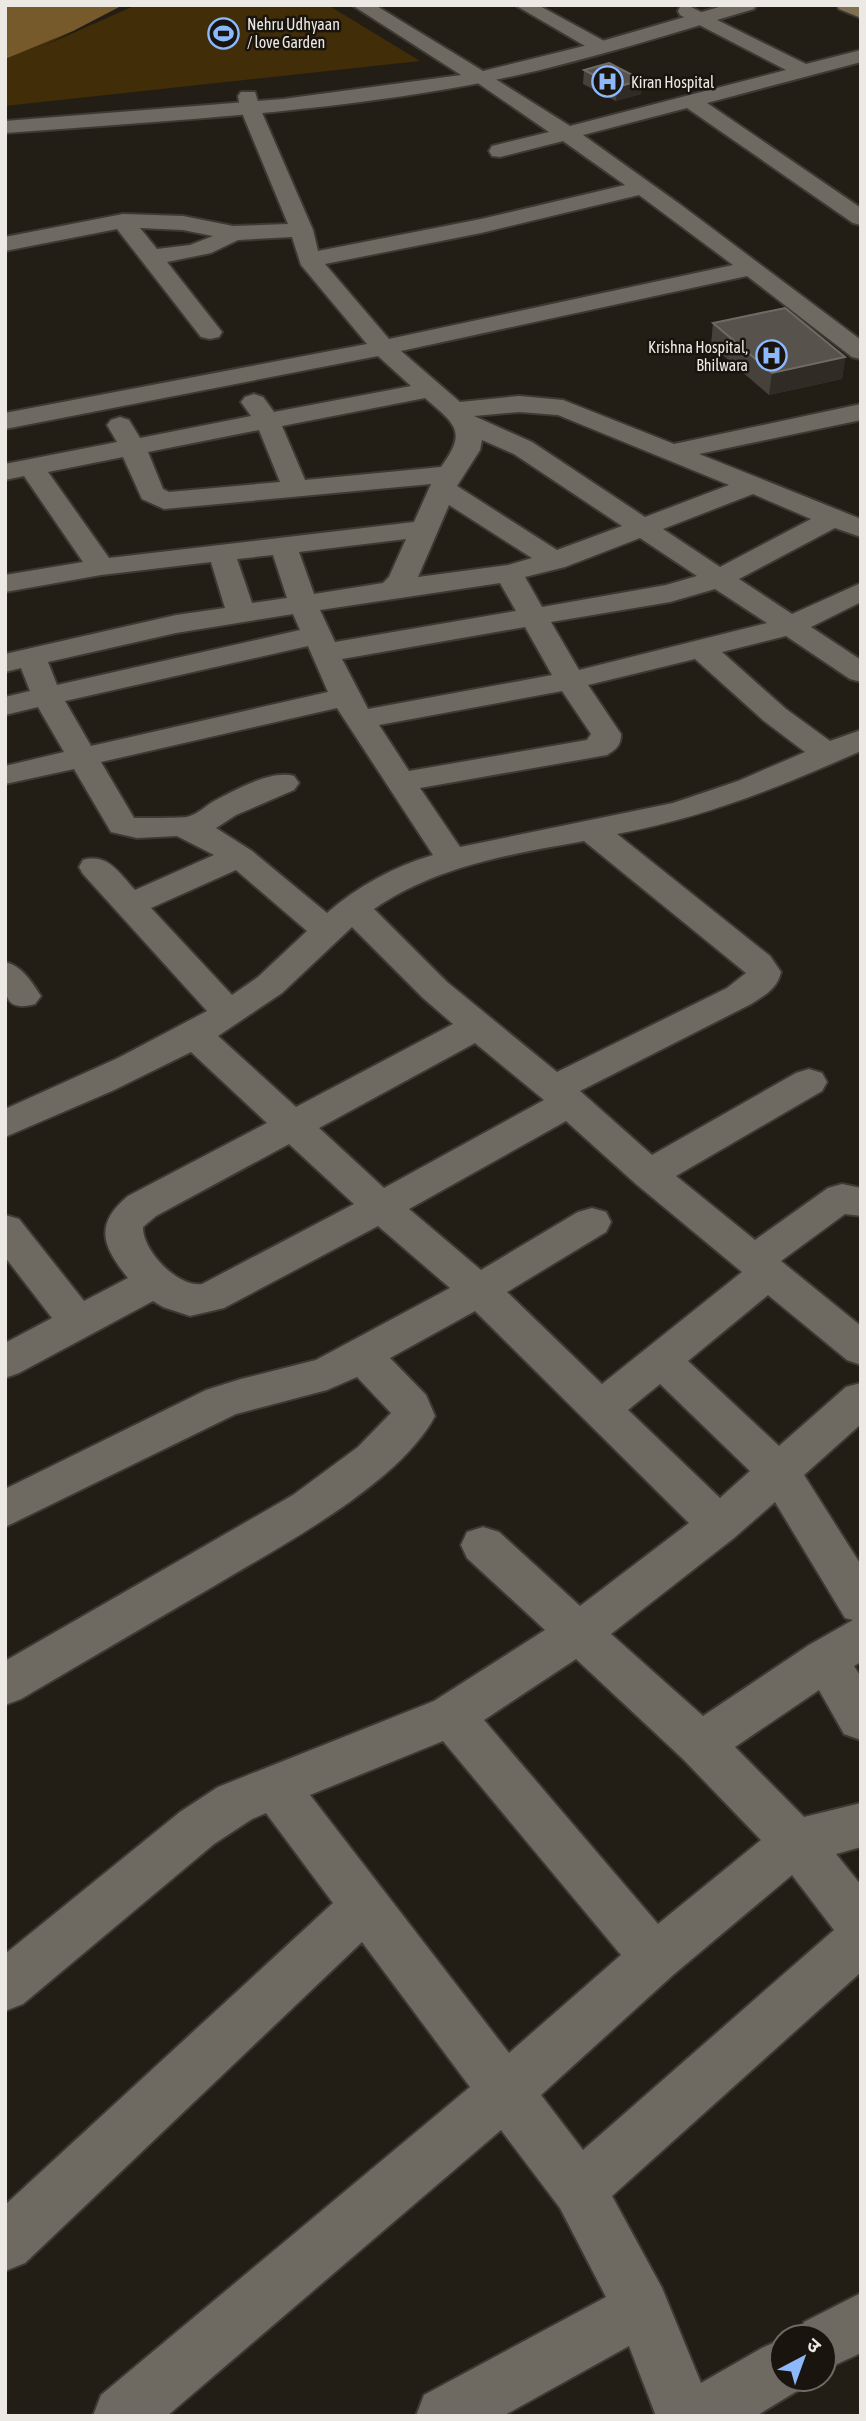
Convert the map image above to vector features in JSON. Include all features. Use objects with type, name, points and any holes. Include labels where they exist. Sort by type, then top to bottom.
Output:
[{"type":"main road","points":[[846,5],[861,12]]},
{"type":"street","points":[[360,5],[473,72],[569,134],[752,268],[861,352]]},
{"type":"street","points":[[523,5],[592,42]]},
{"type":"street","points":[[5,117],[399,91],[699,12],[747,5]]},
{"type":"street","points":[[699,12],[804,71]]},
{"type":"street","points":[[500,151],[861,56]]},
{"type":"street","points":[[5,127],[249,102]]},
{"type":"street","points":[[249,102],[302,230],[309,260],[383,348],[461,417],[523,448],[861,673]]},
{"type":"street","points":[[691,102],[856,209]]},
{"type":"street","points":[[309,260],[481,226],[643,187]]},
{"type":"street","points":[[5,244],[123,221],[183,223],[233,233],[302,230]]},
{"type":"street","points":[[123,221],[210,332]]},
{"type":"street","points":[[149,256],[194,253],[221,242],[233,233]]},
{"type":"street","points":[[10,414],[107,402],[237,377],[752,268]]},
{"type":"street","points":[[237,377],[268,422],[296,489]]},
{"type":"street","points":[[101,567],[18,469],[432,389]]},
{"type":"street","points":[[107,402],[133,448],[151,493],[164,501],[296,489],[446,481],[555,561]]},
{"type":"street","points":[[461,417],[519,404],[563,408],[861,529]]},
{"type":"street","points":[[672,452],[861,412]]},
{"type":"street","points":[[395,588],[402,580],[446,481],[467,450],[471,436],[461,417]]},
{"type":"street","points":[[753,485],[644,529],[555,561],[509,573],[395,588],[379,594],[176,624],[18,660],[47,696],[122,825],[137,829],[177,825],[189,828],[339,919],[435,990],[649,1174],[861,1349]]},
{"type":"street","points":[[5,706],[320,645],[534,618],[670,593],[718,579],[833,518]]},
{"type":"street","points":[[5,584],[101,567],[425,529]]},
{"type":"street","points":[[283,545],[320,645],[351,708],[452,860]]},
{"type":"street","points":[[221,552],[242,615]]},
{"type":"street","points":[[400,782],[602,746],[607,739],[570,681],[509,573]]},
{"type":"street","points":[[5,775],[82,756],[351,708],[570,681],[791,626],[861,591]]},
{"type":"street","points":[[702,649],[775,715],[827,754]]},
{"type":"street","points":[[5,1124],[169,1049],[229,1014],[280,976],[339,919],[402,878],[452,860],[682,810],[717,799],[861,739]]},
{"type":"street","points":[[189,828],[214,817],[225,808],[283,783]]},
{"type":"street","points":[[478,1026],[142,1206],[124,1226],[122,1237],[128,1249],[155,1282],[172,1294],[185,1300],[200,1300],[218,1294],[381,1208],[561,1096],[739,996],[762,980],[764,972],[758,964],[591,830]]},
{"type":"street","points":[[130,905],[238,857]]},
{"type":"street","points":[[94,867],[229,1014]]},
{"type":"street","points":[[194,1034],[381,1208],[479,1290],[719,1525]]},
{"type":"street","points":[[649,1174],[809,1082]]},
{"type":"street","points":[[600,1409],[661,1360],[831,1205],[842,1198],[861,1202]]},
{"type":"street","points":[[5,1509],[221,1402],[327,1374],[479,1290],[592,1222]]},
{"type":"street","points":[[5,1229],[79,1324]]},
{"type":"street","points":[[5,1362],[155,1282]]},
{"type":"street","points":[[5,1685],[298,1514],[373,1459],[414,1416],[411,1407],[362,1356]]},
{"type":"street","points":[[661,1360],[779,1472],[861,1604]]},
{"type":"street","points":[[5,1986],[197,1828],[235,1803],[451,1716],[580,1632],[719,1525],[861,1399]]},
{"type":"street","points":[[484,1545],[700,1744],[796,1842],[861,1924]]},
{"type":"street","points":[[700,1744],[843,1648],[861,1719]]},
{"type":"street","points":[[451,1716],[655,1958]]},
{"type":"street","points":[[274,1786],[579,2189],[642,2308],[685,2416]]},
{"type":"street","points":[[122,2416],[506,2091],[655,1958],[796,1842],[861,1825]]},
{"type":"street","points":[[5,2243],[365,1906]]},
{"type":"street","points":[[579,2189],[861,1939]]},
{"type":"street","points":[[445,2416],[642,2308]]},
{"type":"street","points":[[838,2334],[861,2320]]},
{"type":"street","points":[[701,2416],[768,2376]]},
{"type":"shaded area","name":"Nehru Udhyaan / love Garden","points":[[5,5],[123,5],[44,46],[136,5],[328,5],[420,61],[5,106]]},
{"type":"shaded area","points":[[5,5],[123,5],[73,31],[5,59]]},
{"type":"building","points":[[609,63],[642,80],[617,87],[584,70]]},
{"type":"building","points":[[785,308],[845,357],[772,373],[713,323]]},
{"type":"place","name":"Nehru Udhyaan / love Garden","points":[[224,33]]},
{"type":"place","name":"Kiran Hospital","points":[[608,82]]},
{"type":"place","name":"Krishna Hospital, Bhilwara","points":[[771,356]]}]
